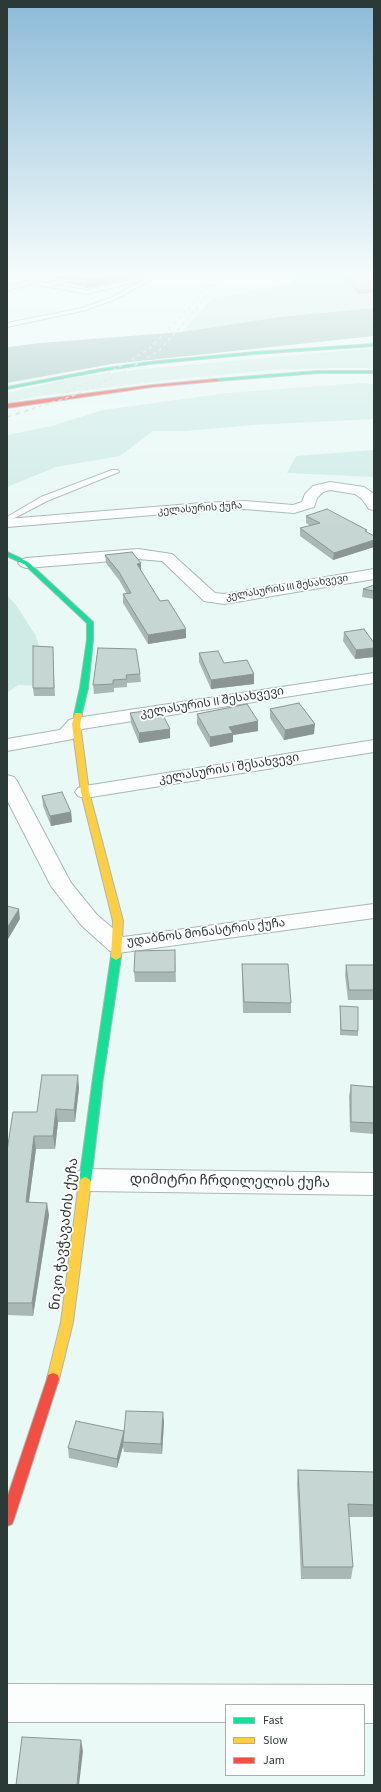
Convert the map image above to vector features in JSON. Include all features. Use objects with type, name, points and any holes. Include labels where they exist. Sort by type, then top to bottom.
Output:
[{"type":"main road","points":[[7,388],[101,370],[195,360]]},
{"type":"main road","points":[[7,406],[152,386],[235,377],[318,372],[374,372]]},
{"type":"main road","points":[[7,554],[26,563],[90,622],[90,640],[84,688],[76,724]]},
{"type":"main road","name":"ნიკო ჭავჭავაძის ქუჩა","points":[[7,1519],[56,1372],[67,1322],[98,1078],[118,945],[118,921],[85,792],[76,724]]},
{"type":"street","name":"კელასურის ქუჩა","points":[[7,521],[144,513],[202,507],[245,505],[294,509],[309,504],[310,497],[318,489],[330,486],[359,490],[368,496],[374,506]]},
{"type":"street","name":"კელასურის III შესახვევი","points":[[26,563],[138,554],[167,557],[210,598],[224,600],[374,574]]},
{"type":"street","name":"კელასურის II შესახვევი","points":[[7,746],[66,735],[76,724],[374,678]]},
{"type":"street","name":"კელასურის I შესახვევი","points":[[85,792],[374,746]]},
{"type":"street","name":"უდაბნოს მონასტრის ქუჩა","points":[[7,781],[62,886],[89,920],[118,945],[374,911]]},
{"type":"street","name":"დიმიტრი ჩრდილელის ქუჩა","points":[[86,1180],[374,1184]]},
{"type":"street","points":[[7,1703],[374,1704]]},
{"type":"lane","points":[[7,521],[44,499],[115,472]]},
{"type":"green space","points":[[246,360],[374,360],[374,368],[273,370],[178,379],[39,396],[7,403],[7,393],[78,377],[142,369]]},
{"type":"green space","points":[[361,383],[374,384],[374,419],[254,425],[185,431],[153,431],[120,456],[56,467],[7,487],[7,435],[52,426],[103,410],[227,393]]},
{"type":"green space","points":[[374,450],[374,477],[287,473],[296,456]]},
{"type":"green space","points":[[7,595],[16,605],[36,636],[48,672],[45,686],[18,685],[7,693]]},
{"type":"water","points":[[7,360],[153,360],[112,364],[7,383]]},
{"type":"building","points":[[327,509],[367,530],[365,531],[374,536],[374,540],[334,553],[300,528],[320,523],[306,516]]},
{"type":"building","points":[[132,552],[141,563],[137,564],[160,601],[168,600],[186,629],[148,635],[123,594],[131,593],[119,572],[105,555]]},
{"type":"building","points":[[374,585],[374,591],[363,589]]},
{"type":"building","points":[[364,629],[374,643],[374,648],[356,650],[344,632]]},
{"type":"building","points":[[33,646],[53,647],[54,688],[33,688]]},
{"type":"building","points":[[98,648],[136,649],[140,674],[126,675],[127,679],[113,680],[113,684],[93,685]]},
{"type":"building","points":[[218,651],[224,663],[247,660],[254,674],[211,680],[199,653]]},
{"type":"building","points":[[299,703],[315,724],[285,730],[270,709]]},
{"type":"building","points":[[247,704],[258,721],[229,727],[233,733],[210,737],[197,714]]},
{"type":"building","points":[[160,709],[170,729],[139,733],[130,713]]},
{"type":"building","points":[[62,792],[71,812],[50,816],[42,796]]},
{"type":"building","points":[[7,906],[19,909],[7,928]]},
{"type":"building","points":[[175,950],[175,972],[134,972],[135,951]]},
{"type":"building","points":[[242,964],[288,964],[291,1003],[244,1002]]},
{"type":"building","points":[[346,965],[374,965],[374,990],[349,990]]},
{"type":"building","points":[[340,1006],[358,1007],[358,1031],[341,1030]]},
{"type":"building","points":[[42,1075],[78,1075],[74,1110],[56,1109],[53,1136],[34,1136],[26,1202],[47,1203],[32,1303],[7,1303],[7,1151],[13,1112],[37,1112]]},
{"type":"building","points":[[351,1085],[374,1087],[374,1123],[351,1122]]},
{"type":"building","points":[[126,1411],[163,1412],[161,1444],[123,1442]]},
{"type":"building","points":[[76,1421],[124,1431],[117,1459],[68,1448]]},
{"type":"building","points":[[298,1470],[374,1472],[374,1505],[348,1504],[353,1567],[303,1567]]},
{"type":"building","points":[[22,1737],[81,1740],[77,1785],[16,1785]]},
{"type":"railway","points":[[107,374],[131,360]]},
{"type":"railway","points":[[32,409],[75,395],[122,373],[144,360]]},
{"type":"railway","points":[[60,395],[91,381]]},
{"type":"railway","points":[[7,417],[35,408]]},
{"type":"traffic: fast","points":[[7,388],[101,370],[185,360]]},
{"type":"traffic: fast","points":[[216,380],[318,372],[374,372]]},
{"type":"traffic: fast","points":[[7,554],[26,563],[90,622],[90,640],[84,688],[78,715]]},
{"type":"traffic: fast","points":[[85,1182],[98,1078],[116,957]]},
{"type":"traffic: slow","points":[[78,715],[76,724],[85,792],[118,921],[116,957]]},
{"type":"traffic: slow","points":[[53,1379],[67,1322],[85,1182]]},
{"type":"traffic: jam","points":[[7,406],[152,386],[216,380]]},
{"type":"traffic: jam","points":[[7,1519],[53,1379]]}]
